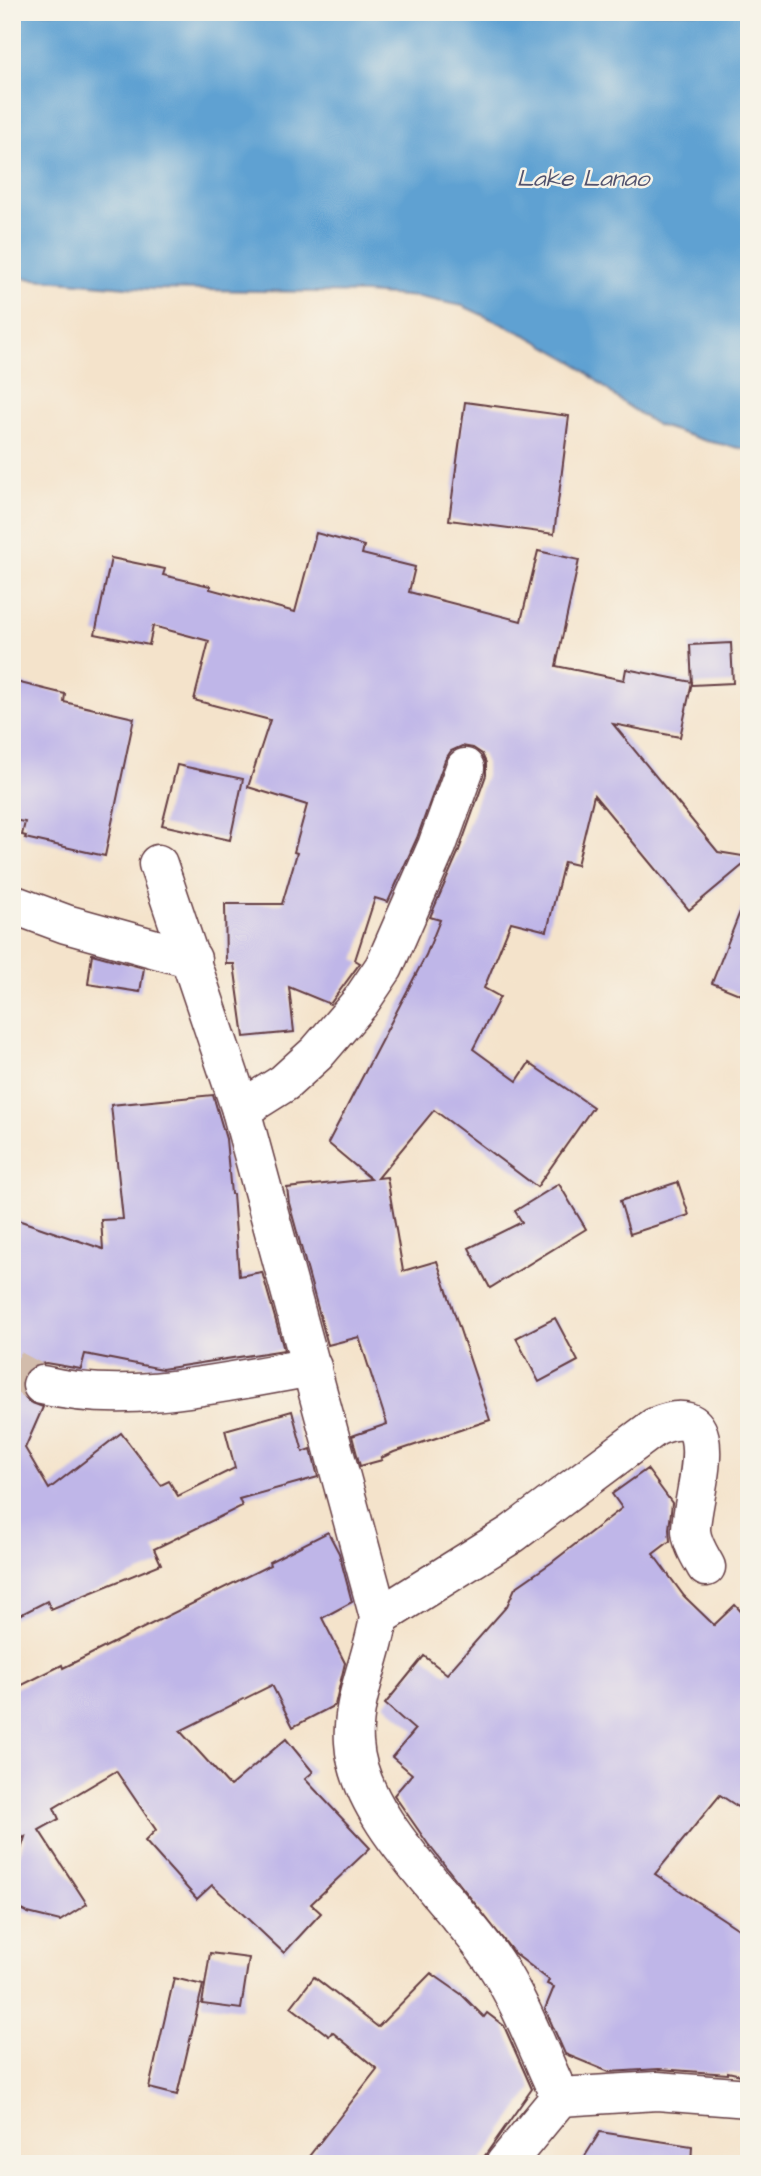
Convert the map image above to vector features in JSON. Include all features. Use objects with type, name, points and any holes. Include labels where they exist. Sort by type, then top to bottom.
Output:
[{"type":"street","points":[[242,1110],[284,1083],[317,1053],[359,1004],[384,967],[437,846],[465,768]]},
{"type":"street","points":[[158,864],[242,1110],[379,1617],[375,1646],[355,1719],[354,1742],[358,1769],[372,1800],[401,1845],[470,1927],[496,1965],[560,2097]]},
{"type":"street","points":[[12,904],[66,924],[192,959]]},
{"type":"street","points":[[42,1385],[76,1391],[153,1391],[182,1389],[312,1367]]},
{"type":"street","points":[[379,1617],[512,1535],[655,1427],[676,1420],[687,1421],[695,1428],[700,1438],[702,1464],[691,1530],[695,1547],[706,1567]]},
{"type":"street","points":[[505,2164],[560,2097],[657,2091],[749,2098]]},
{"type":"water","name":"Lake Lanao","points":[[12,12],[749,12],[749,450],[706,441],[657,425],[622,402],[574,362],[528,336],[463,306],[418,297],[365,293],[149,289],[12,277]]},
{"type":"building","points":[[465,402],[569,416],[554,534],[449,520]]},
{"type":"building","points":[[316,533],[364,546],[362,554],[415,567],[409,592],[521,621],[538,551],[579,560],[556,666],[624,680],[626,669],[692,682],[680,737],[613,724],[718,852],[749,857],[749,860],[689,910],[594,795],[577,865],[564,862],[547,931],[511,922],[484,988],[500,997],[473,1049],[517,1081],[529,1063],[593,1107],[537,1187],[434,1110],[378,1178],[387,1177],[403,1271],[437,1261],[490,1420],[360,1466],[352,1436],[387,1424],[359,1337],[328,1345],[287,1188],[371,1179],[328,1143],[426,955],[440,920],[430,917],[458,853],[486,775],[486,763],[482,754],[473,748],[462,746],[451,751],[445,760],[417,838],[388,902],[375,898],[355,960],[360,963],[330,1004],[289,987],[294,1032],[244,1037],[234,964],[226,964],[225,904],[282,904],[307,805],[248,787],[270,720],[194,700],[209,641],[153,626],[149,645],[95,634],[111,558],[165,569],[163,575],[295,612]]},
{"type":"building","points":[[731,643],[733,683],[692,685],[690,645]]},
{"type":"building","points":[[12,681],[65,694],[64,702],[134,718],[105,856],[25,838],[26,836],[22,835],[25,822],[12,820]]},
{"type":"building","points":[[177,765],[243,779],[230,840],[162,825]]},
{"type":"building","points":[[749,894],[749,998],[712,983]]},
{"type":"building","points":[[92,954],[144,968],[140,992],[88,984]]},
{"type":"building","points":[[213,1095],[226,1139],[239,1276],[262,1272],[284,1350],[162,1369],[85,1354],[81,1369],[46,1363],[34,1365],[26,1370],[21,1381],[21,1392],[29,1402],[43,1407],[25,1448],[49,1489],[121,1433],[161,1485],[169,1481],[178,1496],[235,1468],[225,1430],[292,1411],[303,1452],[311,1449],[318,1477],[239,1499],[242,1506],[154,1549],[161,1564],[51,1609],[47,1601],[12,1619],[12,1218],[103,1249],[101,1220],[123,1219],[111,1105]]},
{"type":"building","points":[[678,1182],[689,1215],[630,1234],[620,1201]]},
{"type":"building","points":[[559,1184],[586,1229],[490,1288],[469,1248],[522,1222],[515,1211]]},
{"type":"building","points":[[555,1318],[578,1361],[539,1382],[516,1338]]},
{"type":"building","points":[[647,1469],[672,1503],[670,1541],[653,1554],[684,1596],[714,1625],[735,1605],[749,1620],[749,1814],[720,1795],[655,1874],[749,1936],[749,2060],[745,2076],[728,2072],[659,2069],[609,2072],[565,2054],[545,2009],[554,1987],[547,1984],[549,1980],[514,1953],[428,1844],[394,1795],[412,1774],[392,1757],[415,1730],[385,1704],[424,1656],[447,1674],[507,1606],[515,1588],[622,1508],[612,1494]]},
{"type":"building","points":[[328,1532],[339,1553],[352,1602],[322,1618],[345,1663],[335,1705],[293,1727],[272,1685],[180,1731],[230,1786],[286,1739],[313,1772],[305,1779],[370,1848],[311,1904],[321,1913],[284,1953],[212,1885],[197,1899],[145,1841],[156,1830],[116,1771],[54,1808],[59,1819],[39,1830],[87,1904],[60,1921],[28,1913],[12,1905],[12,1878],[25,1837],[23,1838],[12,1818],[12,1690],[62,1665],[63,1668],[270,1565],[269,1562]]},
{"type":"building","points":[[210,1953],[249,1958],[241,2009],[202,2004]]},
{"type":"building","points":[[431,1973],[461,1994],[484,2017],[487,2013],[504,2026],[532,2089],[479,2164],[303,2164],[377,2069],[332,2032],[329,2036],[291,2007],[314,1977],[378,2027]]},
{"type":"building","points":[[174,1978],[203,1985],[177,2095],[149,2088]]},
{"type":"building","points":[[600,2132],[692,2146],[691,2164],[580,2164]]},
{"type":"tunnel","points":[[12,1369],[42,1385]]}]
